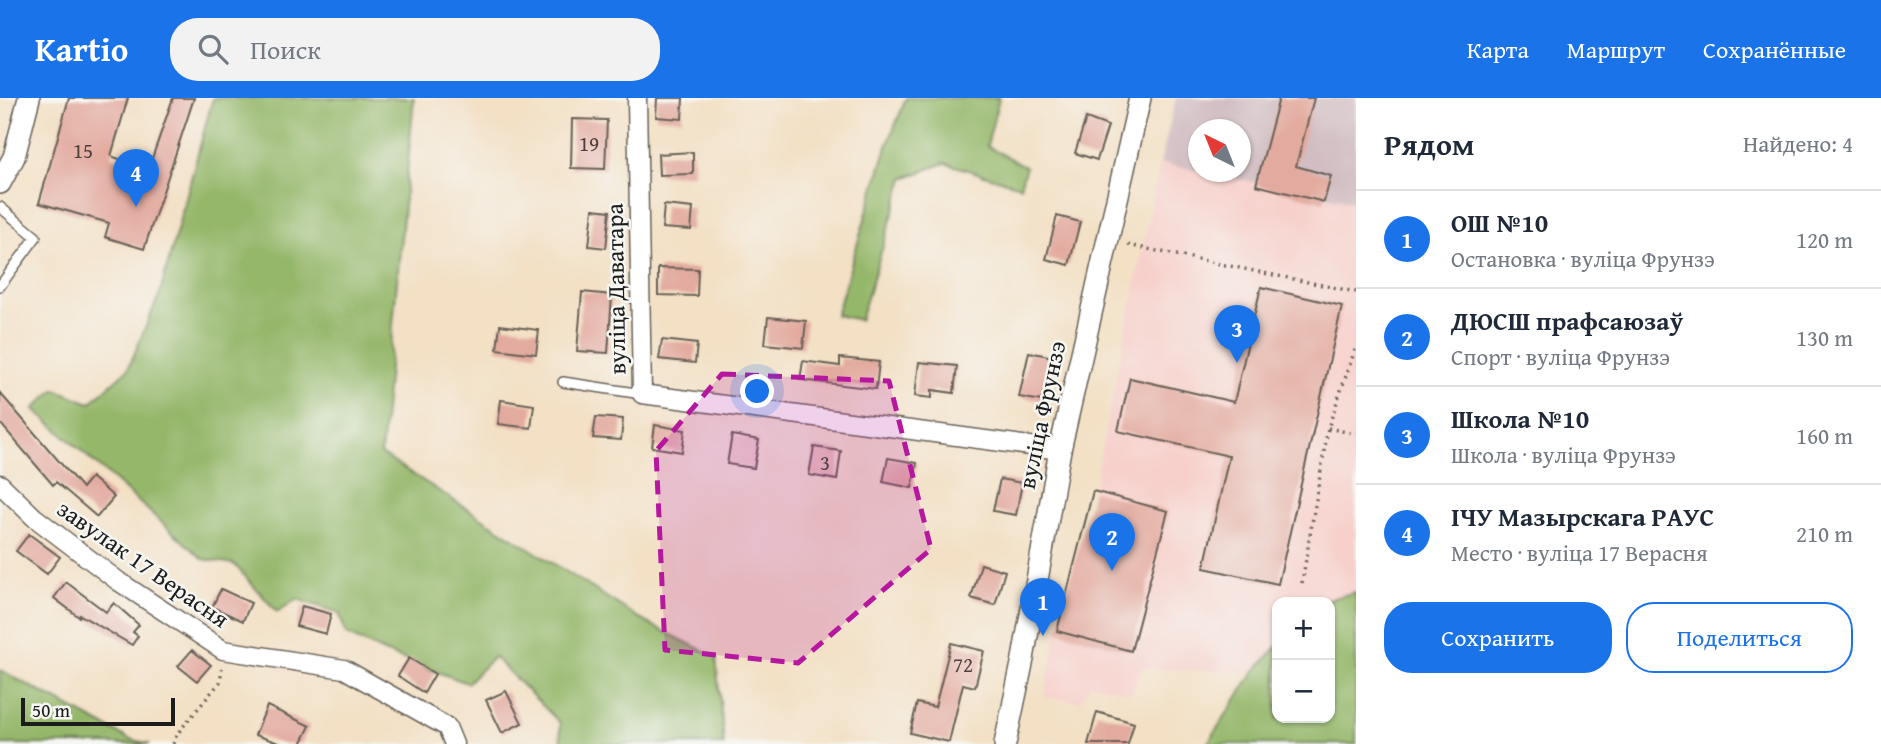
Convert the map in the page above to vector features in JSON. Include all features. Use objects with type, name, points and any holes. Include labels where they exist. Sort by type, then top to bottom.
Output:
[{"type":"street","points":[[0,183],[14,157],[29,98]]},
{"type":"street","name":"вуліца Даватара","points":[[637,98],[642,394],[1060,450]]},
{"type":"street","name":"вуліца Фрунзэ","points":[[1004,744],[1023,659],[1060,450],[1140,98]]},
{"type":"street","name":"завулак 17 Верасня","points":[[0,484],[34,517],[108,573],[223,650],[344,669],[447,727],[454,744]]},
{"type":"lane","points":[[0,206],[36,237],[0,286]]},
{"type":"lane","points":[[563,382],[642,394]]},
{"type":"path","points":[[1106,241],[1356,292]]},
{"type":"path","points":[[1302,583],[1328,428],[1356,347]]},
{"type":"path","points":[[1328,428],[1356,434]]},
{"type":"path","points":[[173,744],[177,734],[220,682],[223,650]]},
{"type":"highlighted area","points":[[722,374],[889,381],[931,549],[798,663],[665,650],[656,451]]},
{"type":"shaded area","points":[[1176,98],[1356,98],[1356,202],[1251,182],[1251,119],[1188,119],[1188,169],[1160,163]]},
{"type":"shaded area","points":[[1160,163],[1188,169],[1188,182],[1251,181],[1356,202],[1356,592],[1335,598],[1272,597],[1272,652],[1254,672],[1142,668],[1132,693],[1090,684],[1080,702],[1044,697],[1057,631],[1093,491]]},
{"type":"green space","points":[[213,98],[414,98],[381,454],[647,623],[716,657],[724,744],[561,744],[560,723],[494,657],[467,683],[384,652],[346,634],[339,613],[297,599],[277,612],[234,564],[203,559],[34,409],[55,389],[90,403],[128,369],[160,293]]},
{"type":"green space","points":[[906,98],[999,98],[987,146],[1026,167],[1020,186],[945,163],[904,178],[860,320],[836,315],[887,146]]},
{"type":"green space","points":[[1356,592],[1356,744],[1207,744],[1254,672],[1272,652],[1272,723],[1335,723],[1335,598]]},
{"type":"green space","points":[[0,670],[129,739],[150,744],[0,744]]},
{"type":"building","points":[[69,98],[128,98],[111,156],[148,170],[173,98],[194,98],[144,249],[105,237],[109,223],[39,203]]},
{"type":"building","points":[[657,98],[683,98],[682,119],[656,117]]},
{"type":"building","points":[[1279,98],[1314,98],[1296,166],[1331,176],[1324,202],[1256,185]]},
{"type":"building","points":[[1086,118],[1108,126],[1097,160],[1075,153]]},
{"type":"building","points":[[572,119],[607,120],[605,169],[571,168]]},
{"type":"building","points":[[693,152],[693,174],[659,175],[658,154]]},
{"type":"building","points":[[664,205],[693,208],[691,230],[662,228]]},
{"type":"building","points":[[593,209],[610,211],[606,248],[589,246]]},
{"type":"building","points":[[1057,216],[1080,222],[1069,265],[1046,259]]},
{"type":"building","points":[[658,268],[698,269],[697,296],[658,295]]},
{"type":"building","points":[[1261,287],[1342,306],[1278,584],[1204,568],[1229,456],[1118,431],[1130,378],[1234,402]]},
{"type":"building","points":[[582,292],[612,295],[608,353],[577,351]]},
{"type":"building","points":[[768,317],[806,321],[803,348],[765,344]]},
{"type":"building","points":[[500,325],[539,330],[536,354],[497,349]]},
{"type":"building","points":[[662,340],[697,344],[695,363],[659,359]]},
{"type":"building","points":[[1029,352],[1058,358],[1055,373],[1048,372],[1042,401],[1019,397]]},
{"type":"building","points":[[840,358],[879,362],[876,389],[800,380],[803,361],[840,366]]},
{"type":"building","points":[[919,362],[957,366],[954,393],[932,390],[932,398],[915,396]]},
{"type":"building","points":[[0,393],[82,488],[91,477],[114,497],[97,517],[56,482],[53,485],[0,423]]},
{"type":"building","points":[[501,400],[534,405],[531,428],[498,424]]},
{"type":"building","points":[[596,417],[623,419],[621,440],[593,438]]},
{"type":"building","points":[[655,425],[685,430],[682,452],[652,447]]},
{"type":"building","points":[[732,435],[759,440],[754,468],[727,464]]},
{"type":"building","points":[[814,447],[841,451],[837,480],[809,475]]},
{"type":"building","points":[[888,458],[917,463],[912,488],[883,482]]},
{"type":"building","points":[[1000,479],[1022,483],[1016,515],[993,511]]},
{"type":"building","points":[[1093,491],[1168,511],[1131,651],[1057,631]]},
{"type":"building","points":[[29,534],[60,557],[47,574],[16,551]]},
{"type":"building","points":[[981,564],[1005,571],[995,605],[971,598]]},
{"type":"building","points":[[66,582],[106,612],[114,603],[139,625],[133,632],[138,636],[132,645],[80,615],[79,617],[54,598]]},
{"type":"building","points":[[221,589],[251,603],[243,621],[212,607]]},
{"type":"building","points":[[302,606],[331,614],[326,634],[296,626]]},
{"type":"building","points":[[951,643],[984,651],[975,687],[963,684],[949,742],[910,733],[917,703],[935,707]]},
{"type":"building","points":[[192,650],[211,665],[197,681],[178,666]]},
{"type":"building","points":[[409,658],[435,674],[424,693],[398,676]]},
{"type":"building","points":[[506,691],[522,723],[502,733],[486,700]]},
{"type":"building","points":[[267,706],[310,726],[301,744],[282,744],[255,735]]},
{"type":"building","points":[[1097,712],[1134,723],[1128,744],[1088,744]]},
{"type":"place","name":"ІЧУ Мазырскага РАУС","points":[[136,207]]},
{"type":"place","name":"Школа №10","points":[[1237,363]]},
{"type":"place","name":"ДЮСШ прафсаюзаў","points":[[1112,571]]},
{"type":"place","name":"ОШ №10","points":[[1043,636]]}]
